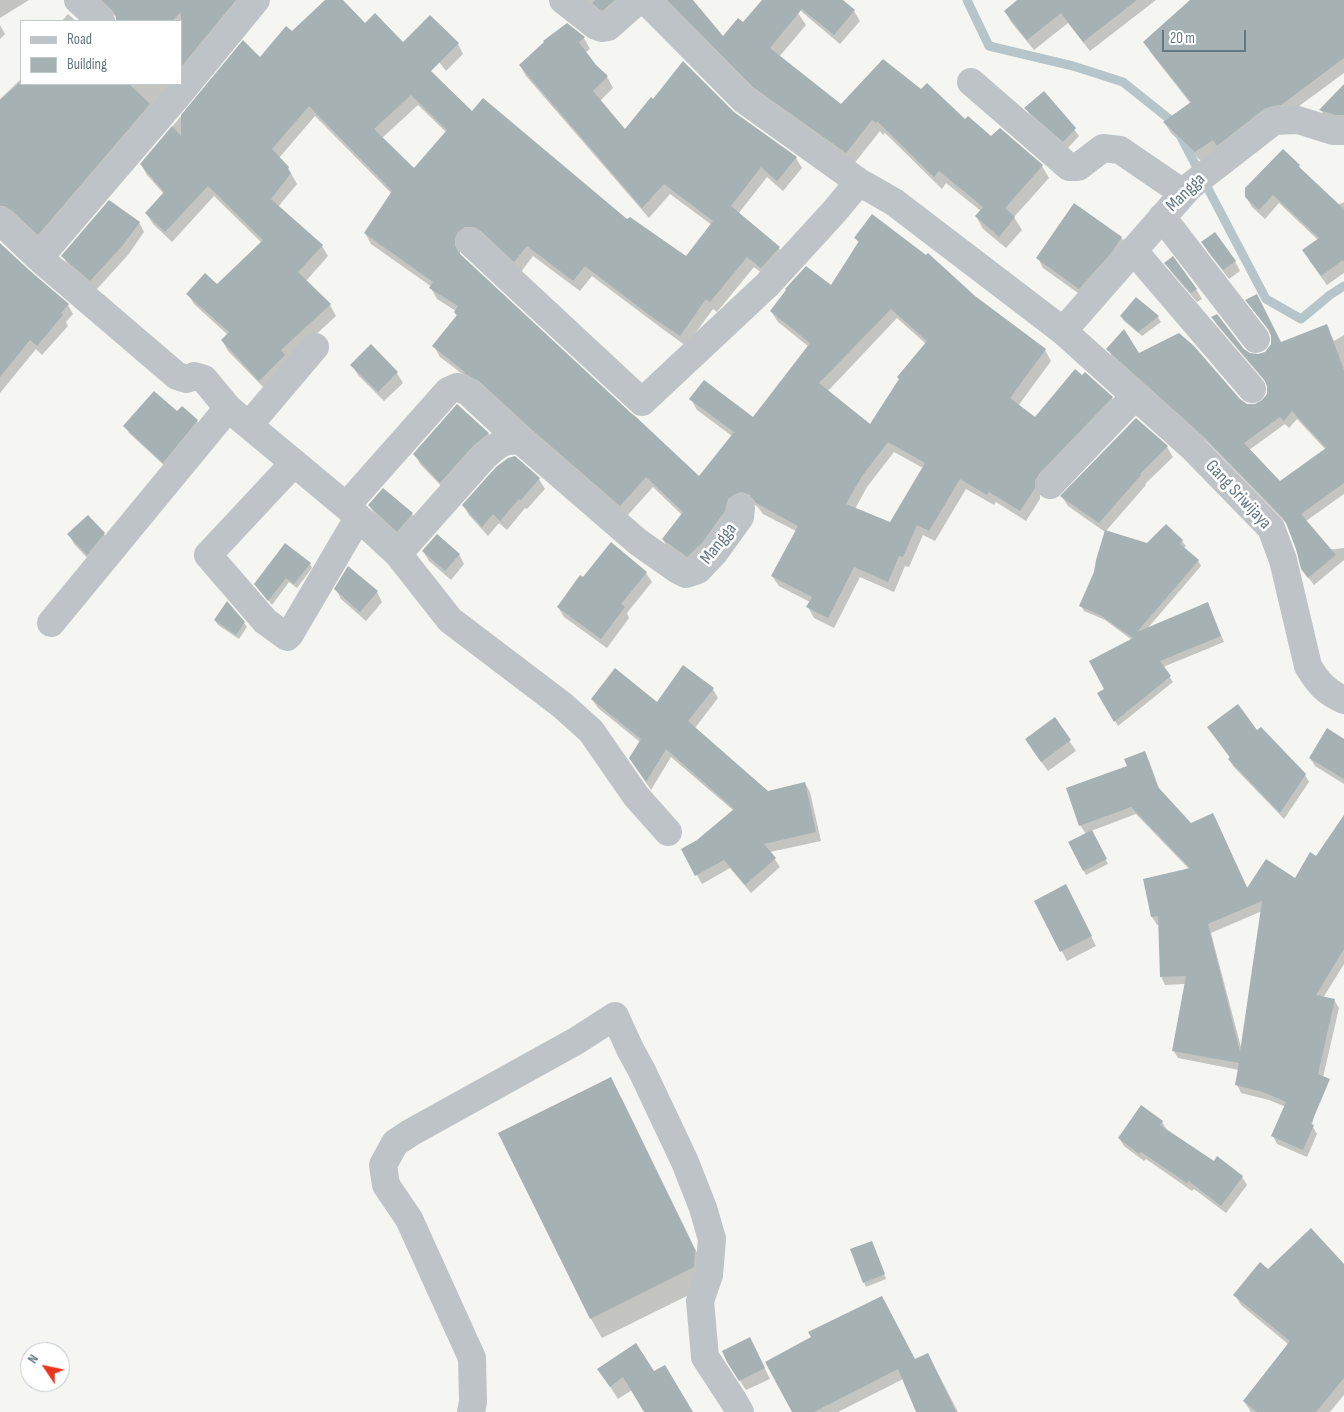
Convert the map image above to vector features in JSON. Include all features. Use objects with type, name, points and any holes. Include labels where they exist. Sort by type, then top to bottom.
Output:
[{"type":"street","points":[[78,0],[100,20]]},
{"type":"street","points":[[182,80],[256,0]]},
{"type":"street","points":[[563,0],[596,26],[602,28],[608,27],[634,4],[642,1]]},
{"type":"street","name":"Gang Sriwijaya","points":[[642,1],[650,5],[743,99],[859,182],[894,202],[1063,331],[1192,446],[1271,528],[1283,560],[1308,666],[1317,682],[1331,694],[1344,700]]},
{"type":"street","points":[[971,82],[1069,167],[1078,167],[1103,148],[1120,150],[1186,190]]},
{"type":"street","points":[[39,258],[174,89]]},
{"type":"street","name":"Mangga","points":[[1063,331],[1186,190],[1274,121],[1298,120],[1333,131],[1344,131]]},
{"type":"street","points":[[470,242],[642,402],[767,285],[859,182]]},
{"type":"street","points":[[1162,217],[1256,339]]},
{"type":"street","points":[[0,221],[39,258],[177,376],[187,379],[194,376],[204,379],[228,408],[352,512],[398,554],[450,620],[562,705],[591,731],[636,796],[668,832]]},
{"type":"street","points":[[1133,250],[1252,389]]},
{"type":"street","points":[[249,425],[315,347]]},
{"type":"street","points":[[294,463],[208,555],[265,621],[287,637],[352,512],[448,391],[458,387],[468,392],[520,440]]},
{"type":"street","points":[[1050,485],[1135,396]]},
{"type":"street","points":[[51,623],[228,408]]},
{"type":"street","points":[[398,554],[484,456],[506,441],[520,440]]},
{"type":"street","name":"Mangga","points":[[520,440],[638,542],[686,574],[698,570],[714,553],[740,517],[740,508]]},
{"type":"street","points":[[470,1412],[473,1402],[472,1358],[409,1219],[386,1184],[383,1165],[396,1143],[410,1133],[576,1041],[615,1016],[642,1070],[703,1208],[712,1240],[709,1275],[700,1301],[705,1357],[740,1412]]},
{"type":"building","points":[[101,0],[236,0],[182,66],[181,12],[173,20],[116,20],[112,10]]},
{"type":"building","points":[[325,0],[343,0],[365,23],[375,13],[403,42],[430,15],[459,43],[431,71],[472,111],[483,98],[627,219],[630,217],[686,256],[713,221],[664,184],[642,208],[519,65],[543,41],[567,23],[585,37],[579,42],[596,65],[608,76],[593,91],[625,129],[651,97],[653,99],[683,61],[734,112],[797,157],[777,181],[761,167],[731,206],[780,247],[761,268],[747,257],[710,302],[706,299],[680,336],[585,266],[573,281],[527,246],[514,262],[481,231],[474,227],[465,227],[458,232],[455,238],[455,246],[459,253],[699,476],[734,432],[689,399],[704,380],[753,417],[810,343],[770,311],[785,289],[806,266],[831,285],[859,241],[854,238],[872,214],[926,255],[928,253],[975,296],[1046,349],[1010,398],[1035,417],[1075,369],[1082,375],[1085,372],[1113,397],[1039,474],[1035,481],[1035,488],[1020,511],[989,492],[987,495],[960,479],[929,531],[917,525],[903,557],[899,556],[888,582],[854,567],[828,618],[806,607],[812,597],[771,576],[798,526],[756,503],[750,495],[742,492],[728,499],[725,511],[702,543],[687,557],[662,539],[683,512],[646,477],[620,506],[479,381],[464,373],[432,346],[457,315],[454,312],[458,306],[429,288],[433,282],[364,233],[392,191],[309,106],[272,149],[289,167],[288,169],[291,173],[271,199],[323,245],[298,272],[331,304],[281,350],[285,355],[259,381],[221,340],[229,332],[186,294],[205,273],[217,284],[263,240],[208,186],[165,232],[145,213],[164,192],[140,164],[172,126],[181,136],[181,115],[243,40],[260,57],[286,26],[292,31]],"holes":[[[411,95],[447,130],[414,168],[374,129]],[[891,309],[927,341],[897,377],[899,379],[870,424],[819,383]],[[888,442],[925,463],[890,522],[846,504],[862,476]]]},
{"type":"building","points":[[596,0],[615,0],[602,11],[592,3]]},
{"type":"building","points":[[667,0],[693,0],[723,36],[738,18],[743,22],[762,0],[843,0],[855,10],[834,35],[802,9],[770,48],[841,104],[883,59],[921,89],[927,83],[965,119],[968,116],[991,136],[1000,128],[1043,165],[1005,208],[1015,217],[999,237],[975,216],[983,207],[939,171],[934,177],[877,121],[876,123],[872,120],[846,153],[753,87]]},
{"type":"building","points":[[1017,0],[1137,0],[1083,42],[1061,13],[1027,40],[1004,11]]},
{"type":"building","points":[[1190,0],[1344,0],[1344,58],[1281,105],[1264,109],[1217,146],[1213,140],[1195,152],[1163,122],[1191,102],[1143,42]]},
{"type":"building","points":[[18,84],[130,85],[150,104],[38,235],[11,210],[0,206],[0,100]]},
{"type":"building","points":[[1344,84],[1344,115],[1335,115],[1319,110]]},
{"type":"building","points":[[1044,91],[1076,128],[1063,142],[1024,108]]},
{"type":"building","points":[[1283,149],[1300,165],[1299,167],[1344,209],[1344,262],[1343,260],[1321,276],[1302,250],[1319,238],[1273,195],[1259,210],[1245,197],[1245,188]]},
{"type":"building","points":[[109,200],[140,222],[123,245],[90,281],[61,256]]},
{"type":"building","points":[[1074,203],[1122,237],[1112,252],[1079,289],[1036,258]]},
{"type":"building","points":[[1215,232],[1236,261],[1223,270],[1201,242]]},
{"type":"building","points":[[0,243],[69,304],[61,313],[63,315],[37,346],[30,340],[0,377]]},
{"type":"building","points":[[1173,256],[1197,289],[1191,293],[1164,263]]},
{"type":"building","points":[[1257,294],[1281,342],[1327,324],[1344,370],[1344,483],[1301,514],[1336,555],[1308,578],[1301,569],[1296,549],[1282,517],[1203,436],[1106,349],[1124,329],[1139,353],[1179,333],[1194,346],[1240,399],[1247,404],[1255,404],[1267,394],[1267,386],[1264,379],[1211,317],[1217,314],[1244,349],[1250,353],[1258,354],[1265,352],[1271,344],[1271,336],[1268,329],[1245,300]],"holes":[[[1292,411],[1326,448],[1280,481],[1244,443],[1280,417],[1284,421]]]},
{"type":"building","points":[[1136,297],[1159,316],[1138,332],[1120,316]]},
{"type":"building","points":[[371,344],[398,372],[378,392],[350,365]]},
{"type":"building","points":[[154,391],[177,411],[182,406],[198,420],[163,463],[123,426]]},
{"type":"building","points":[[457,404],[489,433],[473,446],[440,483],[413,454]]},
{"type":"building","points":[[1136,418],[1168,446],[1140,474],[1099,523],[1060,496]]},
{"type":"building","points":[[515,456],[540,478],[500,521],[493,514],[482,527],[462,505],[496,467],[508,458]]},
{"type":"building","points":[[383,488],[413,513],[397,532],[368,505]]},
{"type":"building","points":[[88,515],[105,533],[87,555],[67,534]]},
{"type":"building","points":[[1166,524],[1183,540],[1180,544],[1199,560],[1137,632],[1208,602],[1221,636],[1160,661],[1171,676],[1114,722],[1097,693],[1104,689],[1089,661],[1133,638],[1100,615],[1079,606],[1094,572],[1105,530],[1147,543]]},
{"type":"building","points":[[437,534],[460,554],[445,571],[422,551]]},
{"type":"building","points":[[611,542],[647,572],[621,604],[625,607],[601,639],[557,607],[580,575],[583,577]]},
{"type":"building","points":[[285,543],[311,563],[294,584],[286,578],[268,601],[254,584]]},
{"type":"building","points":[[348,566],[378,591],[360,612],[334,589]]},
{"type":"building","points":[[227,601],[245,622],[236,635],[214,620]]},
{"type":"building","points":[[683,665],[714,688],[688,721],[768,791],[805,782],[816,832],[764,844],[776,858],[745,885],[724,860],[695,876],[681,849],[697,840],[734,809],[666,749],[646,782],[629,758],[641,739],[591,699],[615,668],[657,702]]},
{"type":"building","points":[[1238,704],[1257,730],[1261,727],[1306,774],[1280,813],[1228,759],[1230,757],[1207,727]]},
{"type":"building","points":[[1055,717],[1071,740],[1041,762],[1025,739]]},
{"type":"building","points":[[1327,728],[1344,739],[1344,779],[1309,758]]},
{"type":"building","points":[[1145,751],[1158,787],[1191,823],[1213,813],[1247,888],[1266,859],[1295,878],[1310,852],[1316,856],[1344,815],[1344,949],[1316,995],[1335,999],[1318,1074],[1330,1079],[1311,1124],[1314,1125],[1303,1150],[1271,1136],[1286,1102],[1263,1092],[1235,1085],[1239,1063],[1172,1051],[1186,976],[1160,977],[1158,916],[1151,917],[1143,879],[1190,868],[1131,807],[1079,826],[1066,788],[1127,766],[1124,759]],"holes":[[[1262,901],[1240,1052],[1208,924]]]},
{"type":"building","points":[[1092,830],[1107,859],[1083,871],[1068,842]]},
{"type":"building","points":[[1066,884],[1092,936],[1060,952],[1034,901]]},
{"type":"building","points":[[611,1077],[695,1250],[694,1267],[590,1319],[498,1133]]},
{"type":"building","points":[[1141,1105],[1163,1121],[1160,1125],[1214,1161],[1217,1156],[1243,1176],[1221,1206],[1189,1181],[1187,1183],[1141,1152],[1139,1154],[1118,1138]]},
{"type":"building","points":[[1311,1228],[1344,1264],[1344,1378],[1316,1412],[1257,1412],[1243,1401],[1290,1341],[1233,1295],[1260,1262],[1268,1269]]},
{"type":"building","points":[[872,1241],[885,1274],[863,1283],[850,1249]]},
{"type":"building","points":[[882,1296],[915,1359],[928,1353],[956,1412],[916,1412],[898,1369],[814,1412],[792,1412],[765,1362],[811,1337],[808,1332]]},
{"type":"building","points":[[750,1337],[765,1368],[739,1381],[722,1351]]},
{"type":"building","points":[[636,1343],[654,1371],[665,1365],[693,1412],[644,1412],[623,1377],[610,1387],[597,1369]]},
{"type":"waterway","points":[[967,0],[989,46],[1073,66],[1123,82],[1173,122],[1266,299],[1301,319],[1344,286]]}]
